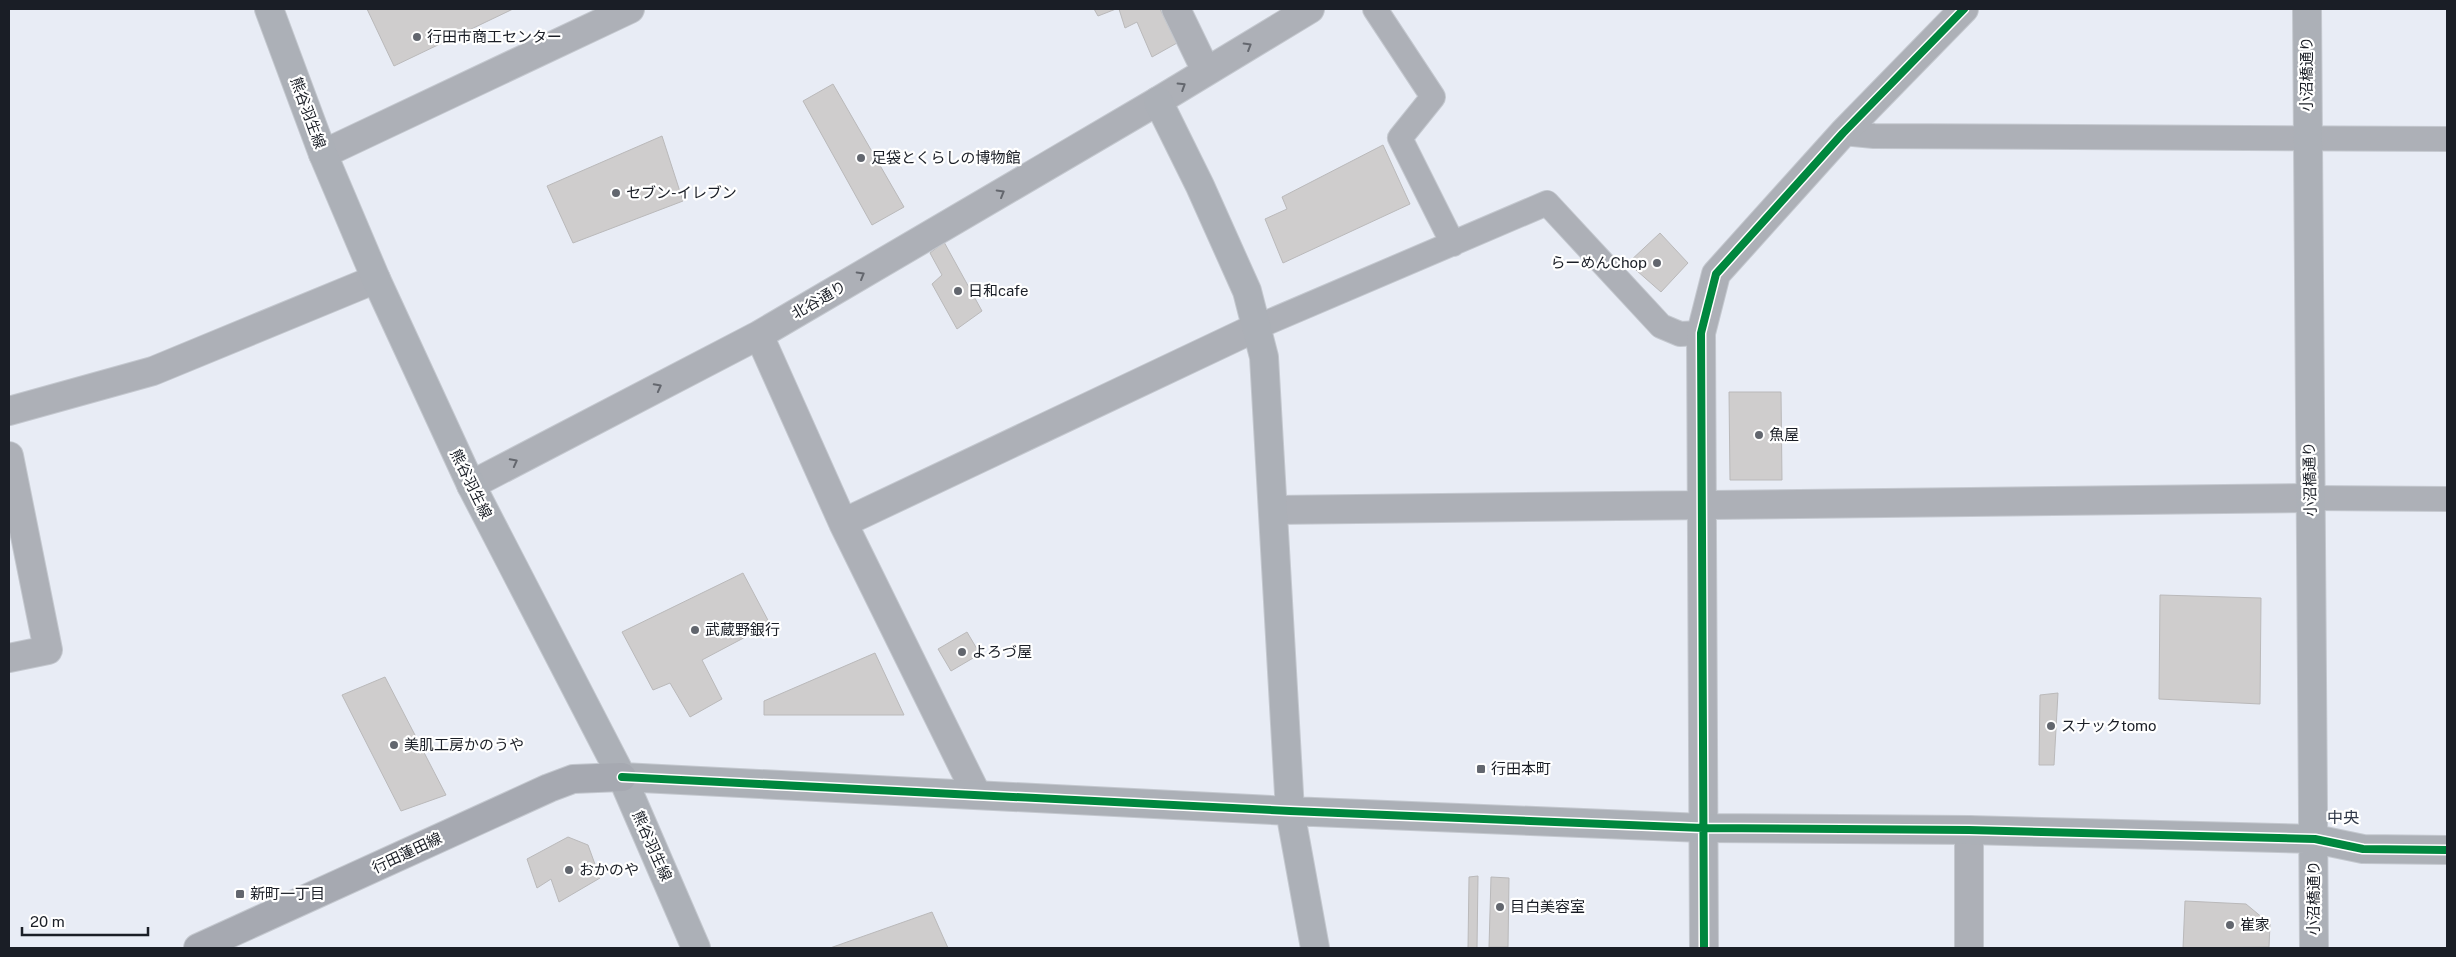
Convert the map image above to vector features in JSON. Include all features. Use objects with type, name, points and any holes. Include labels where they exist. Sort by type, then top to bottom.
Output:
[{"type":"main road","name":"行田蓮田線","points":[[198,948],[549,788],[573,780],[622,777]]},
{"type":"street","name":"熊谷羽生線","points":[[270,9],[323,154],[376,280],[471,485],[622,777],[696,948]]},
{"type":"street","points":[[323,154],[630,9]]},
{"type":"street","points":[[1176,9],[1206,71]]},
{"type":"street","name":"北谷通り","points":[[471,485],[759,335],[1158,101],[1310,9]]},
{"type":"street","points":[[1704,948],[1701,333],[1716,274],[1843,132],[1964,9]]},
{"type":"street","name":"小沼橋通り","points":[[2307,9],[2310,498],[2315,840],[2314,948]]},
{"type":"street","points":[[1158,101],[1200,186],[1247,291],[1264,357],[1290,811],[1314,948]]},
{"type":"street","points":[[9,411],[153,371],[376,280]]},
{"type":"street","points":[[843,523],[1257,327]]},
{"type":"street","points":[[759,335],[843,523],[976,793]]},
{"type":"street","points":[[9,456],[48,650],[9,658]]},
{"type":"street","points":[[1273,510],[1701,507],[2310,498]]},
{"type":"street","points":[[622,777],[976,793],[1290,811],[1703,828],[1969,830],[2315,840],[2363,849],[2447,850]]},
{"type":"street","points":[[1969,830],[1969,948]]},
{"type":"lane","points":[[1375,9],[1433,98],[1400,138],[1452,244]]},
{"type":"lane","points":[[1843,132],[1874,136],[2447,138]]},
{"type":"lane","points":[[1257,327],[1547,203],[1661,326],[1680,334],[1701,333]]},
{"type":"lane","points":[[2310,498],[2447,499]]},
{"type":"building","name":"行田市商工センター","points":[[367,9],[513,9],[394,66]]},
{"type":"building","points":[[1094,9],[1116,9],[1098,16]]},
{"type":"building","points":[[1119,9],[1160,9],[1177,43],[1152,57],[1137,22],[1125,28]]},
{"type":"building","points":[[833,84],[904,207],[872,225],[803,101]]},
{"type":"building","name":"セブン-イレブン","points":[[662,136],[683,201],[573,243],[547,186]]},
{"type":"building","points":[[1383,145],[1410,204],[1283,263],[1265,219],[1287,209],[1282,197]]},
{"type":"building","points":[[1660,233],[1688,263],[1661,292],[1628,263]]},
{"type":"building","points":[[944,242],[982,311],[957,329],[932,284],[942,275],[930,253]]},
{"type":"building","points":[[1729,392],[1781,392],[1782,480],[1730,480]]},
{"type":"building","points":[[743,573],[770,624],[702,660],[722,699],[690,717],[670,683],[653,690],[622,632]]},
{"type":"building","points":[[2160,595],[2261,598],[2260,704],[2159,699]]},
{"type":"building","points":[[967,632],[980,654],[951,671],[938,649]]},
{"type":"building","points":[[875,653],[904,715],[764,715],[764,701]]},
{"type":"building","name":"美肌工房かのうや","points":[[385,677],[446,795],[401,811],[342,695]]},
{"type":"building","points":[[2058,693],[2054,765],[2039,765],[2040,695]]},
{"type":"building","points":[[568,837],[588,845],[600,878],[559,902],[551,879],[537,888],[527,859]]},
{"type":"building","points":[[1478,876],[1477,948],[1468,948],[1469,877]]},
{"type":"building","points":[[1491,877],[1509,878],[1508,947],[1489,947]]},
{"type":"building","points":[[2185,901],[2246,904],[2270,924],[2269,947],[2183,948]]},
{"type":"building","points":[[932,912],[948,948],[830,948]]},
{"type":"cycle path","points":[[1704,948],[1701,333],[1716,274],[1843,133],[1964,9]]},
{"type":"cycle path","points":[[622,777],[1290,811],[1703,828],[1969,830],[2315,839],[2363,849],[2447,850]]},
{"type":"place","name":"行田市商工センター","points":[[417,37]]},
{"type":"place","name":"足袋とくらしの博物館","points":[[861,158]]},
{"type":"place","name":"セブン-イレブン","points":[[616,193]]},
{"type":"place","name":"らーめんChop","points":[[1657,263]]},
{"type":"place","name":"日和cafe","points":[[958,291]]},
{"type":"place","name":"魚屋","points":[[1759,435]]},
{"type":"place","name":"武蔵野銀行","points":[[695,630]]},
{"type":"place","name":"よろづ屋","points":[[962,652]]},
{"type":"place","name":"スナックtomo","points":[[2051,726]]},
{"type":"place","name":"美肌工房かのうや","points":[[394,745]]},
{"type":"place","name":"行田本町","points":[[1481,769]]},
{"type":"place","name":"おかのや","points":[[569,870]]},
{"type":"place","name":"新町一丁目","points":[[240,894]]},
{"type":"place","name":"目白美容室","points":[[1500,907]]},
{"type":"place","name":"崔家","points":[[2230,925]]},
{"type":"district","name":"中央","points":[[2343,817]]}]
